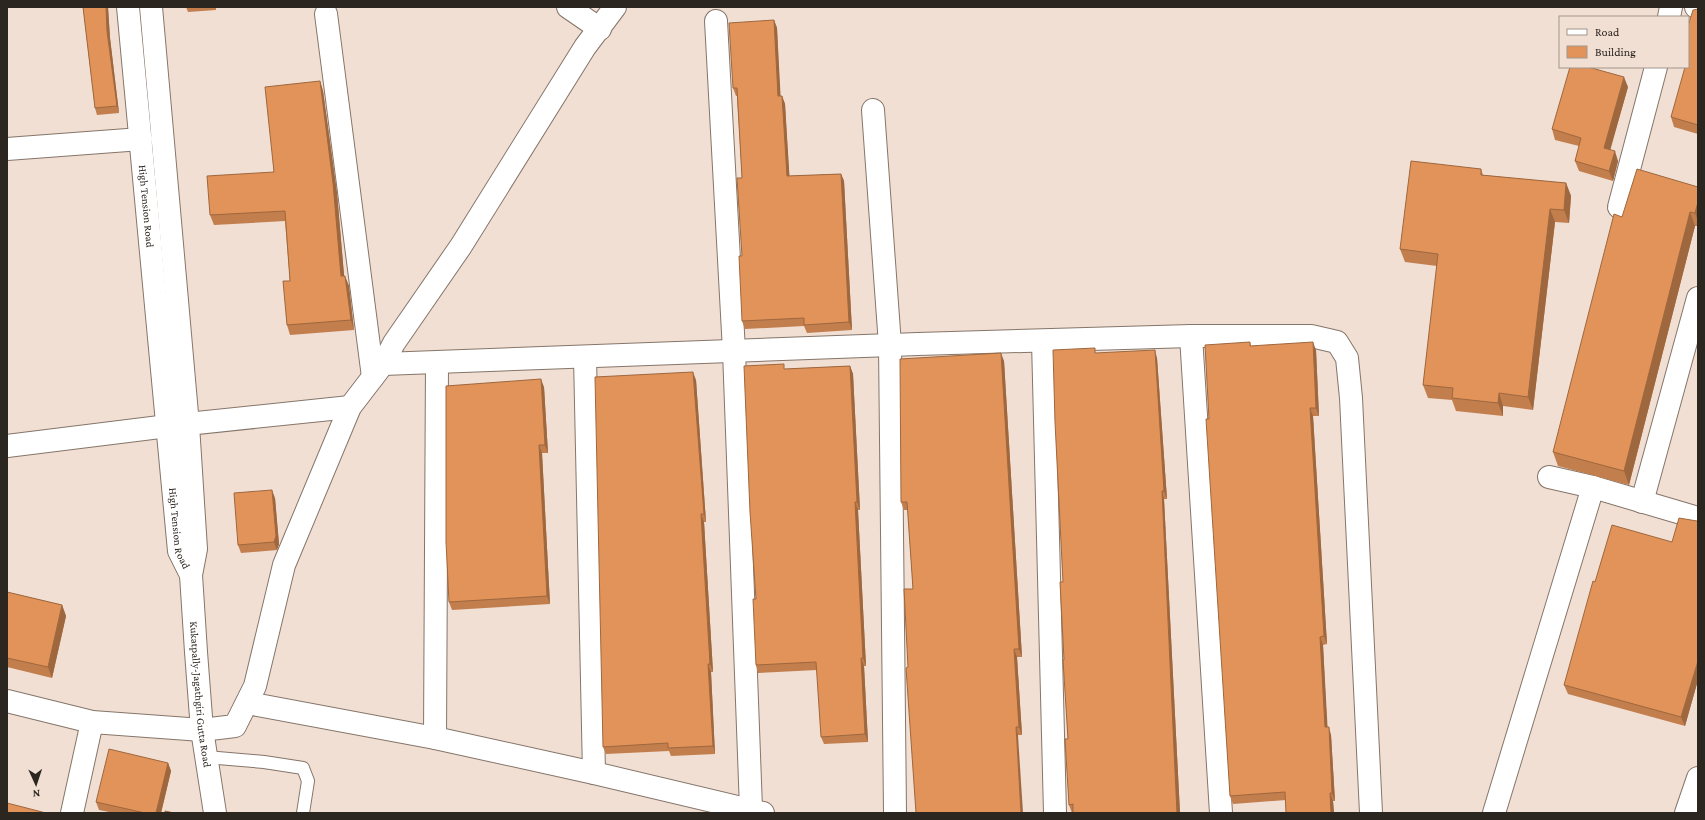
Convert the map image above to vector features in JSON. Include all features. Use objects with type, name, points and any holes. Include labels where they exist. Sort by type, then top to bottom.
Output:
[{"type":"street","name":"High Tension Road","points":[[128,7],[140,139],[196,549],[191,575]]},
{"type":"street","name":"High Tension Road","points":[[151,7],[178,426]]},
{"type":"street","points":[[568,7],[600,29]]},
{"type":"street","points":[[7,701],[92,722],[202,730],[235,726],[255,686],[284,566],[350,407],[378,371],[394,343],[461,246],[585,47],[615,7]]},
{"type":"street","points":[[326,14],[378,371]]},
{"type":"street","points":[[247,703],[435,738],[758,811],[716,21]]},
{"type":"street","points":[[1618,207],[1656,68]]},
{"type":"street","points":[[873,110],[890,345],[895,813]]},
{"type":"street","points":[[7,149],[140,139]]},
{"type":"street","points":[[1642,502],[1698,298]]},
{"type":"street","points":[[378,371],[437,363],[890,345],[1191,336],[1311,336],[1337,342],[1347,358],[1350,398],[1371,813]]},
{"type":"street","points":[[1191,336],[1200,450],[1204,554],[1221,813]]},
{"type":"street","points":[[1043,341],[1055,813]]},
{"type":"street","points":[[585,357],[594,773]]},
{"type":"street","points":[[435,738],[437,363]]},
{"type":"street","points":[[7,446],[350,407]]},
{"type":"street","points":[[1549,477],[1593,487],[1698,518]]},
{"type":"street","points":[[1494,813],[1593,487]]},
{"type":"street","name":"Kukatpally-Jagathgiri Gutta Road","points":[[191,575],[202,730],[215,813]]},
{"type":"street","points":[[72,813],[92,722]]},
{"type":"street","points":[[1686,813],[1698,778]]},
{"type":"lane","points":[[206,756],[303,768],[308,781],[303,813]]},
{"type":"building","points":[[83,7],[106,7],[107,31],[117,106],[95,108]]},
{"type":"building","points":[[1698,9],[1698,125],[1671,117],[1685,68],[1689,68],[1689,23],[1693,10]]},
{"type":"building","points":[[774,20],[778,96],[782,96],[787,176],[841,174],[849,322],[804,325],[804,318],[742,321],[739,256],[742,256],[737,178],[742,178],[737,88],[733,88],[729,23]]},
{"type":"building","points":[[1570,68],[1592,68],[1624,77],[1604,148],[1615,151],[1609,171],[1575,161],[1581,138],[1552,129]]},
{"type":"building","points":[[320,81],[333,183],[341,276],[345,276],[351,320],[287,325],[283,281],[290,281],[285,211],[210,215],[207,176],[274,172],[265,87]]},
{"type":"building","points":[[1411,161],[1481,169],[1481,175],[1566,183],[1564,210],[1550,209],[1528,397],[1499,393],[1498,403],[1452,398],[1453,388],[1423,385],[1438,254],[1400,249]]},
{"type":"building","points":[[1637,169],[1698,187],[1698,202],[1695,213],[1690,212],[1624,471],[1553,452],[1614,214],[1622,217]]},
{"type":"building","points":[[1250,342],[1250,346],[1313,342],[1316,408],[1310,408],[1324,636],[1320,637],[1325,727],[1329,727],[1332,793],[1330,793],[1331,813],[1286,813],[1285,792],[1230,796],[1206,419],[1209,419],[1205,345]]},
{"type":"building","points":[[1095,348],[1095,353],[1155,350],[1164,491],[1162,491],[1177,813],[1073,813],[1073,804],[1069,805],[1065,739],[1068,739],[1060,582],[1063,582],[1053,350]]},
{"type":"building","points":[[1001,353],[1019,649],[1014,649],[1019,727],[1016,727],[1021,813],[916,813],[906,668],[908,667],[904,589],[913,589],[907,502],[901,502],[900,359]]},
{"type":"building","points":[[784,364],[784,369],[850,366],[857,502],[855,502],[863,658],[861,658],[865,734],[821,737],[816,662],[756,665],[753,599],[756,599],[750,512],[744,366]]},
{"type":"building","points":[[693,372],[704,514],[701,514],[710,664],[708,664],[713,746],[668,748],[668,743],[603,747],[595,377]]},
{"type":"building","points":[[541,379],[545,445],[539,445],[547,596],[449,602],[446,542],[446,386]]},
{"type":"building","points":[[272,490],[276,536],[274,542],[238,545],[234,493]]},
{"type":"building","points":[[1679,518],[1698,521],[1698,661],[1681,717],[1564,685],[1593,581],[1595,582],[1612,525],[1672,542]]},
{"type":"building","points":[[7,592],[62,605],[48,667],[7,658]]},
{"type":"building","points":[[109,749],[168,763],[156,813],[145,813],[96,802]]},
{"type":"building","points":[[7,803],[46,813],[7,813]]}]
